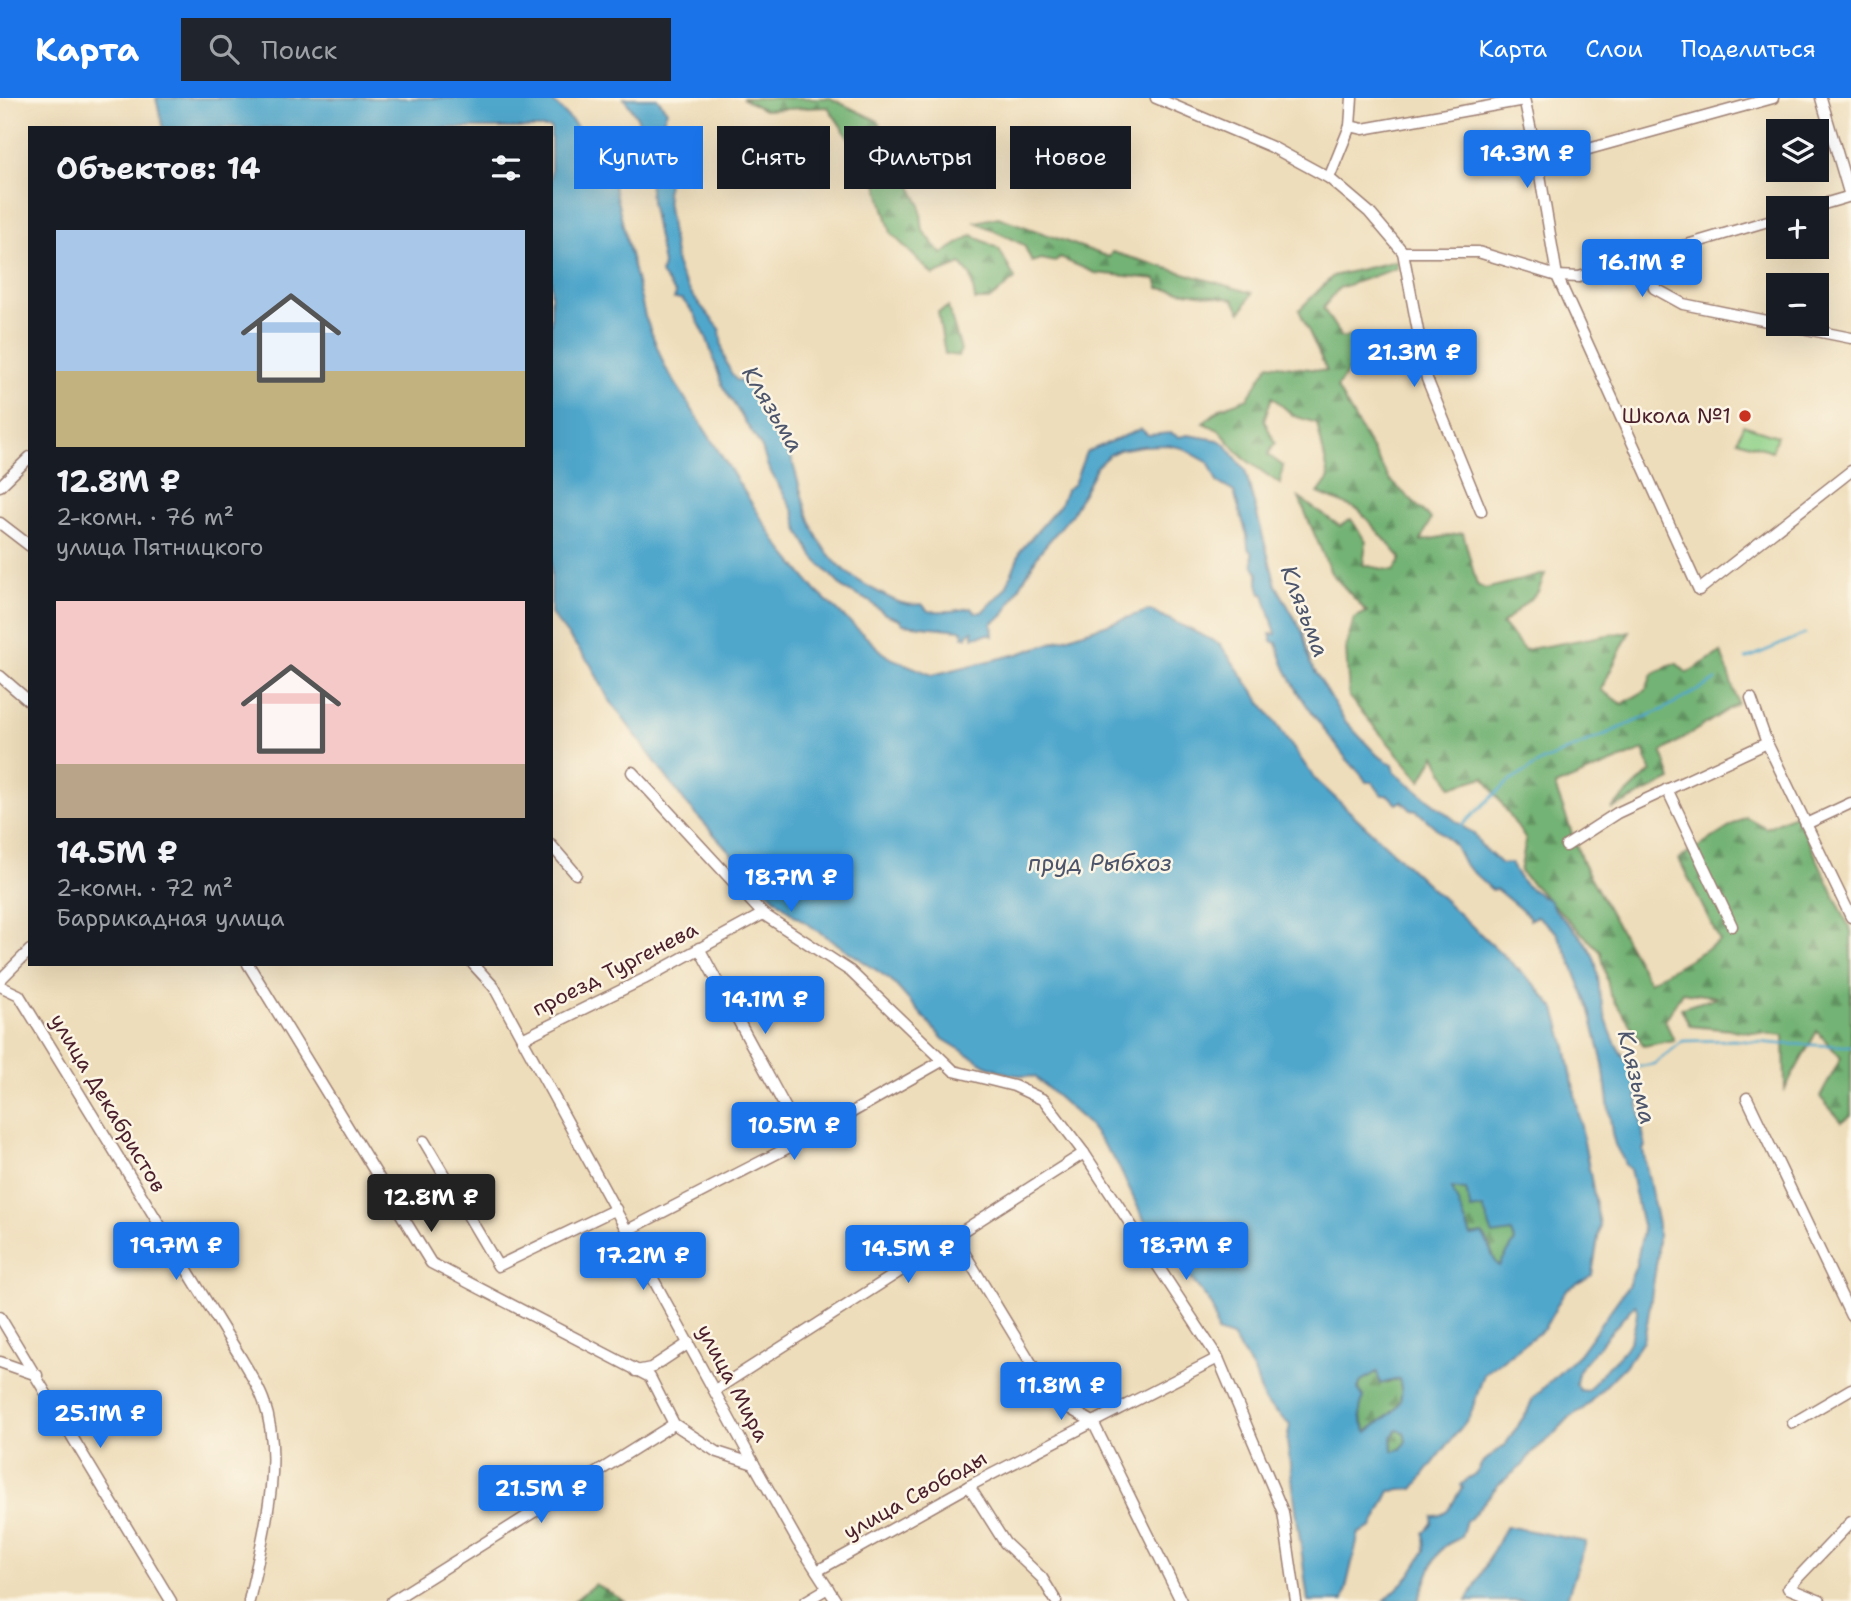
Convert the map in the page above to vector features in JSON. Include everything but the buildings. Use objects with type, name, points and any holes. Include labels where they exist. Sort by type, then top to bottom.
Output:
[{"type":"street","points":[[1156,98],[1272,147],[1329,178],[1369,212],[1403,252],[1427,379],[1481,512]]},
{"type":"street","points":[[1329,178],[1350,126],[1352,98]]},
{"type":"street","points":[[1538,163],[1773,98]]},
{"type":"street","points":[[1821,98],[1851,196],[1829,202]]},
{"type":"street","points":[[1350,126],[1363,129],[1461,104],[1524,99],[1557,276],[1699,590],[1851,471]]},
{"type":"street","points":[[1403,252],[1478,252],[1557,276],[1579,277],[1766,222]]},
{"type":"street","points":[[1646,258],[1654,288],[1683,304],[1851,338]]},
{"type":"street","points":[[0,486],[28,459]]},
{"type":"street","points":[[0,523],[28,544]]},
{"type":"street","points":[[0,677],[28,700]]},
{"type":"street","points":[[1751,698],[1767,743],[1851,917]]},
{"type":"street","points":[[1566,846],[1617,813],[1767,743]]},
{"type":"street","points":[[632,772],[763,914],[850,971],[954,1071],[1014,1086],[1044,1100],[1084,1153],[1218,1358],[1283,1511],[1296,1601]]},
{"type":"street","points":[[1667,789],[1732,926]]},
{"type":"street","points":[[1806,824],[1851,803]]},
{"type":"street","points":[[553,847],[576,874]]},
{"type":"street","name":"проезд Тургенева","points":[[523,1038],[643,979],[763,914]]},
{"type":"street","points":[[699,948],[803,1140]]},
{"type":"street","points":[[0,980],[28,952]]},
{"type":"street","points":[[249,966],[431,1264],[650,1377],[674,1424],[717,1452],[754,1464]]},
{"type":"street","name":"улица Мира","points":[[475,966],[494,987],[754,1464],[836,1601]]},
{"type":"street","name":"улица Декабристов","points":[[0,986],[19,995],[241,1358],[264,1402],[274,1454],[249,1601]]},
{"type":"street","points":[[628,1230],[803,1140],[942,1061]]},
{"type":"street","points":[[1747,1098],[1851,1316]]},
{"type":"street","points":[[424,1141],[498,1266],[616,1209]]},
{"type":"street","points":[[715,1390],[1084,1153]]},
{"type":"street","points":[[954,1236],[1053,1399],[1093,1422],[1181,1601]]},
{"type":"street","points":[[0,1317],[171,1601]]},
{"type":"street","points":[[636,1371],[650,1368],[689,1343]]},
{"type":"street","name":"улица Свободы","points":[[817,1571],[969,1486],[1218,1358]]},
{"type":"street","points":[[0,1362],[37,1375]]},
{"type":"street","points":[[1793,1423],[1851,1389]]},
{"type":"street","points":[[392,1601],[674,1424]]},
{"type":"street","points":[[969,1486],[1005,1543],[1042,1578],[1056,1601]]},
{"type":"street","points":[[1820,1601],[1788,1588],[1851,1522]]},
{"type":"street","points":[[806,1601],[828,1588]]},
{"type":"green space","points":[[742,98],[830,98],[878,121],[881,126],[844,126],[844,131],[828,107],[764,110]]},
{"type":"green space","points":[[878,189],[912,189],[920,204],[923,231],[942,254],[972,235],[999,249],[1015,279],[989,300],[975,300],[971,276],[961,264],[933,275],[891,233]]},
{"type":"green space","points":[[998,217],[1109,257],[1112,252],[1252,293],[1241,312],[1233,299],[1159,288],[1156,279],[1095,273],[1060,258],[1055,262],[1041,259],[1032,262],[1024,245],[976,222]]},
{"type":"green space","points":[[1396,261],[1397,268],[1339,288],[1323,308],[1342,338],[1356,335],[1352,365],[1337,388],[1389,479],[1431,519],[1421,541],[1463,533],[1477,585],[1485,589],[1545,574],[1538,592],[1502,624],[1524,650],[1630,631],[1601,690],[1622,704],[1646,690],[1652,674],[1676,663],[1687,673],[1721,652],[1738,703],[1662,752],[1671,780],[1611,809],[1651,771],[1643,750],[1555,786],[1583,864],[1649,982],[1720,941],[1679,859],[1746,817],[1766,828],[1796,814],[1851,931],[1851,1115],[1842,1122],[1820,1097],[1841,1058],[1817,1031],[1785,1089],[1784,1035],[1690,1026],[1681,1008],[1718,997],[1682,992],[1665,1021],[1674,1040],[1644,1046],[1610,994],[1601,952],[1520,872],[1526,840],[1484,777],[1451,787],[1435,755],[1421,781],[1349,697],[1346,648],[1354,618],[1367,612],[1331,573],[1299,498],[1340,526],[1351,519],[1366,542],[1363,565],[1394,571],[1401,558],[1359,510],[1318,493],[1329,478],[1317,423],[1294,416],[1272,397],[1264,420],[1275,443],[1268,455],[1283,466],[1280,484],[1242,457],[1219,430],[1203,423],[1221,408],[1248,398],[1269,364],[1327,371],[1299,310],[1333,276]]},
{"type":"green space","points":[[948,307],[961,350],[958,356],[945,354],[938,312]]},
{"type":"green space","points":[[1743,425],[1777,436],[1772,451],[1738,440]]},
{"type":"green space","points":[[1451,1188],[1466,1190],[1512,1231],[1515,1241],[1499,1267],[1482,1234],[1471,1236]]},
{"type":"green space","points":[[1377,1371],[1388,1383],[1399,1378],[1401,1398],[1394,1411],[1367,1432],[1359,1407],[1359,1387],[1361,1381]]},
{"type":"green space","points":[[1397,1430],[1405,1432],[1406,1441],[1401,1449],[1393,1451],[1392,1437]]},
{"type":"green space","points":[[595,1584],[624,1601],[574,1601]]},
{"type":"water","name":"пруд Рыбхоз","points":[[156,98],[550,98],[576,126],[574,126],[574,189],[614,189],[645,316],[665,367],[777,543],[816,591],[888,657],[932,675],[1018,654],[1150,610],[1220,644],[1315,779],[1536,986],[1555,1009],[1566,1047],[1600,1226],[1592,1275],[1565,1291],[1544,1329],[1484,1374],[1470,1416],[1413,1489],[1390,1491],[1372,1527],[1359,1533],[1343,1601],[1308,1601],[1287,1441],[1290,1425],[1264,1401],[1254,1371],[1232,1337],[1217,1332],[1212,1305],[1144,1220],[1117,1163],[1086,1122],[1035,1077],[1009,1074],[986,1065],[943,1039],[891,980],[794,915],[755,880],[685,802],[608,698],[591,665],[553,617],[553,126],[163,126]],"holes":[[[1452,1188],[1466,1190],[1471,1210],[1483,1208],[1493,1235],[1512,1232],[1515,1241],[1499,1266],[1482,1234],[1471,1236]],[[1377,1372],[1380,1384],[1399,1379],[1401,1398],[1394,1411],[1367,1432],[1360,1415],[1364,1398],[1358,1389],[1361,1381]],[[1397,1430],[1404,1432],[1406,1441],[1401,1449],[1393,1451],[1392,1437]]]},
{"type":"water","points":[[624,98],[657,98],[667,111],[662,126],[641,126]]},
{"type":"water","points":[[650,189],[667,189],[676,263],[681,277],[720,329],[724,356],[732,374],[736,380],[753,390],[767,418],[785,444],[807,512],[822,545],[849,574],[891,599],[911,605],[922,604],[928,611],[971,608],[975,613],[982,612],[1006,588],[1021,550],[1060,505],[1066,490],[1074,484],[1086,452],[1141,429],[1148,435],[1171,433],[1179,437],[1188,435],[1218,440],[1225,444],[1245,470],[1276,585],[1303,633],[1310,663],[1344,720],[1377,755],[1393,765],[1395,773],[1474,833],[1481,845],[1501,864],[1511,863],[1518,877],[1550,901],[1592,954],[1608,1024],[1621,1053],[1633,1068],[1645,1146],[1643,1150],[1658,1225],[1658,1253],[1643,1340],[1625,1366],[1583,1409],[1571,1416],[1532,1452],[1523,1465],[1498,1485],[1466,1521],[1461,1537],[1446,1545],[1438,1555],[1418,1601],[1384,1601],[1408,1578],[1425,1551],[1424,1533],[1432,1523],[1433,1516],[1448,1510],[1463,1487],[1461,1485],[1478,1471],[1482,1463],[1505,1445],[1533,1398],[1579,1354],[1628,1286],[1636,1265],[1643,1231],[1630,1169],[1624,1164],[1615,1145],[1603,1064],[1590,1011],[1556,932],[1537,916],[1529,920],[1529,916],[1496,889],[1492,890],[1464,864],[1454,844],[1417,811],[1411,810],[1402,801],[1397,804],[1388,795],[1382,795],[1372,782],[1366,782],[1345,757],[1296,689],[1277,643],[1272,641],[1270,634],[1276,634],[1264,594],[1261,594],[1258,573],[1248,548],[1247,535],[1234,492],[1217,482],[1209,463],[1182,448],[1167,445],[1119,450],[1097,466],[1072,514],[1039,553],[1003,616],[992,623],[993,636],[989,634],[973,637],[973,631],[963,637],[964,633],[960,630],[903,624],[869,601],[844,589],[814,558],[798,529],[794,512],[768,467],[762,448],[723,387],[707,339],[694,313],[682,299],[674,299],[676,294],[661,274],[663,264]],"holes":[[[1635,1304],[1637,1313],[1628,1344],[1587,1391],[1580,1390],[1576,1383],[1579,1369]]]},
{"type":"water","points":[[1506,1526],[1586,1542],[1566,1601],[1467,1601]]},
{"type":"waterway","points":[[1746,659],[1805,634]]},
{"type":"waterway","points":[[1460,827],[1506,784],[1541,762],[1664,709],[1716,680]]},
{"type":"waterway","name":"Клязьма","points":[[1632,1068],[1654,1064],[1683,1041],[1734,1040],[1851,1046]]},
{"type":"place","name":"Школа №1","points":[[1745,416]]}]
